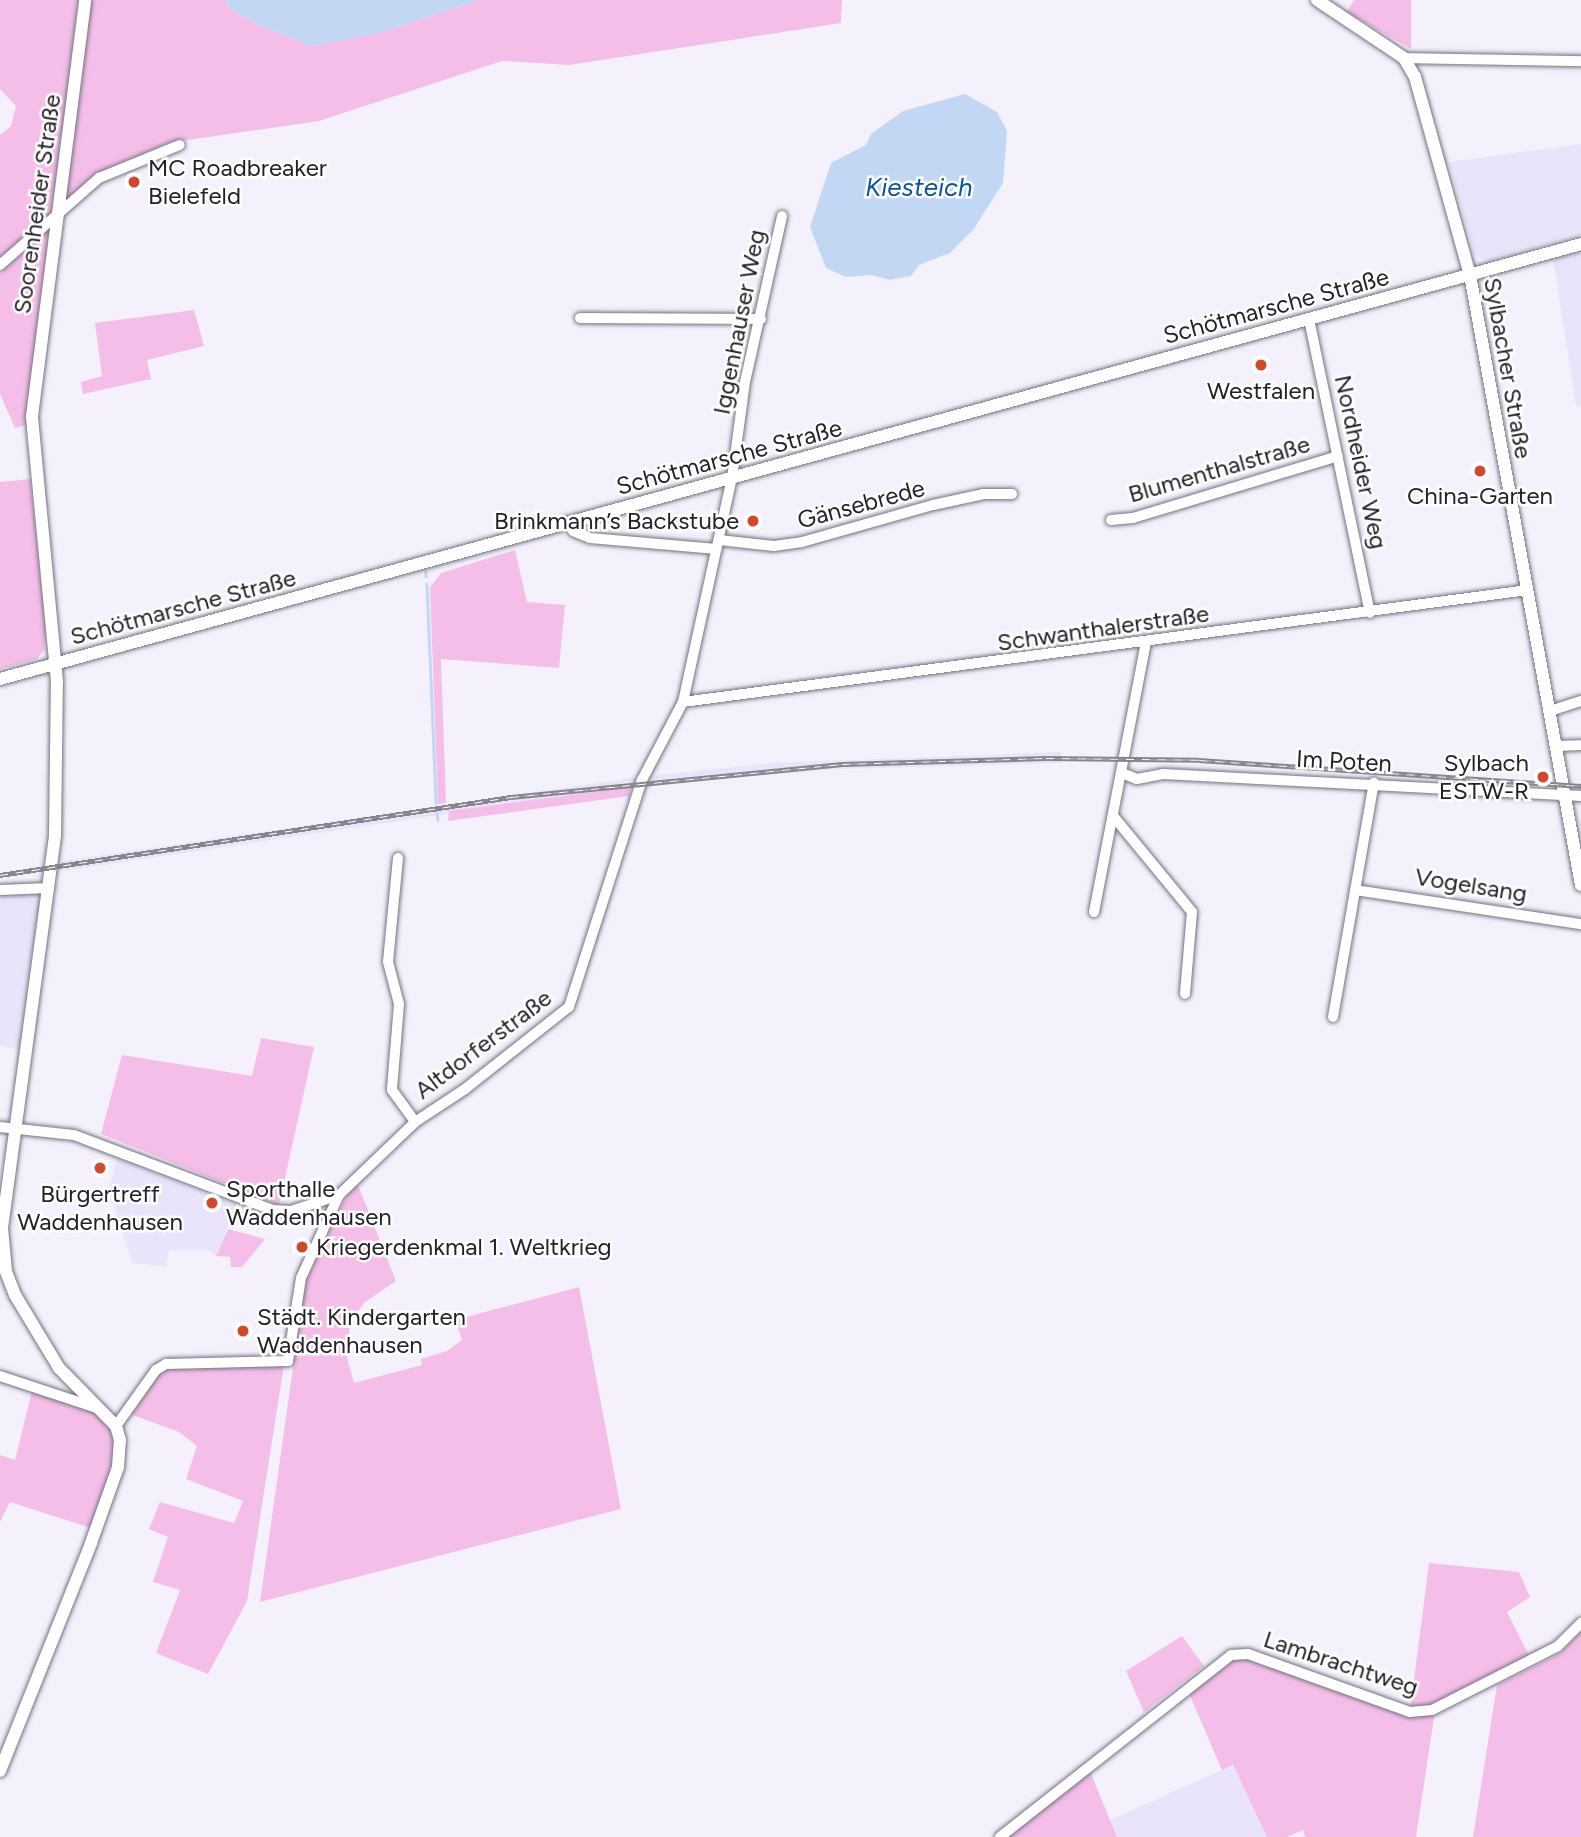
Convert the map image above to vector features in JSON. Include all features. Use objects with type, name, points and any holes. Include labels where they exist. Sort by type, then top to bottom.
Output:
[{"type":"main road","name":"Soorenheider Straße","points":[[85,0],[32,416],[56,664],[58,787],[49,888],[2,1228],[6,1271],[15,1295],[59,1368],[116,1426]]},
{"type":"main road","points":[[1317,0],[1404,58]]},
{"type":"main road","name":"Sylbacher Straße","points":[[1404,58],[1415,77],[1470,275],[1581,885]]},
{"type":"main road","name":"Schötmarsche Straße","points":[[0,679],[1581,244]]},
{"type":"main road","points":[[0,1771],[118,1467],[116,1426]]},
{"type":"street","points":[[1404,58],[1581,61]]},
{"type":"street","points":[[0,265],[99,178],[180,145]]},
{"type":"street","name":"Iggenhauser Weg","points":[[732,478],[745,382],[782,216]]},
{"type":"street","points":[[580,318],[761,319]]},
{"type":"street","name":"Nordheider Weg","points":[[1309,318],[1370,613]]},
{"type":"street","name":"Blumenthalstraße","points":[[1111,520],[1133,518],[1338,456]]},
{"type":"street","name":"Altdorferstraße","points":[[0,1126],[75,1135],[273,1210],[291,1211],[339,1195],[415,1122],[465,1089],[569,1007],[642,780],[684,702],[732,478]]},
{"type":"street","name":"Gänsebrede","points":[[573,531],[590,538],[774,546],[802,542],[933,505],[984,494],[1012,494]]},
{"type":"street","name":"Schwanthalerstraße","points":[[684,702],[1146,643],[1528,590]]},
{"type":"street","points":[[1094,912],[1146,643]]},
{"type":"street","points":[[1550,711],[1581,701]]},
{"type":"street","points":[[1556,746],[1581,746]]},
{"type":"street","name":"Im Poten","points":[[1122,774],[1137,779],[1163,774],[1374,783],[1565,796]]},
{"type":"street","points":[[1333,1017],[1374,783]]},
{"type":"street","points":[[1565,796],[1581,796]]},
{"type":"street","points":[[1114,817],[1192,912],[1185,994]]},
{"type":"street","points":[[398,858],[388,962],[399,1004],[392,1090],[415,1122]]},
{"type":"street","points":[[0,890],[49,888]]},
{"type":"street","name":"Vogelsang","points":[[1355,890],[1581,924]]},
{"type":"street","points":[[116,1426],[156,1370],[166,1364],[288,1361],[301,1278],[339,1195]]},
{"type":"street","points":[[0,1376],[100,1409]]},
{"type":"street","name":"Lambrachtweg","points":[[1000,1837],[1231,1655],[1248,1654],[1410,1712],[1432,1710],[1558,1646],[1581,1623]]},
{"type":"shaded area","points":[[0,0],[78,0],[54,213],[0,258],[0,135],[11,126],[16,106],[0,89]]},
{"type":"shaded area","points":[[90,0],[225,0],[230,9],[257,24],[311,46],[398,27],[479,0],[842,0],[841,23],[569,65],[502,61],[319,121],[167,143],[100,173],[63,206]]},
{"type":"shaded area","points":[[1354,0],[1411,0],[1411,49],[1347,12]]},
{"type":"shaded area","points":[[1581,144],[1581,235],[1486,262],[1474,254],[1449,162]]},
{"type":"shaded area","points":[[50,229],[26,425],[15,428],[0,394],[0,273]]},
{"type":"shaded area","points":[[1581,252],[1581,406],[1576,406],[1553,260]]},
{"type":"shaded area","points":[[194,310],[204,346],[147,360],[151,379],[83,394],[81,382],[102,376],[95,323]]},
{"type":"shaded area","points":[[30,479],[46,629],[44,650],[37,659],[0,669],[0,482]]},
{"type":"shaded area","points":[[515,550],[527,602],[565,605],[559,668],[441,659],[446,803],[438,804],[430,587],[441,573]]},
{"type":"shaded area","points":[[1061,752],[1061,763],[841,769],[657,784],[644,790],[649,776],[772,763]]},
{"type":"shaded area","points":[[639,777],[635,786],[55,872],[56,862]]},
{"type":"shaded area","points":[[632,787],[629,796],[448,821],[449,811]]},
{"type":"shaded area","points":[[46,890],[22,1051],[0,1046],[0,896]]},
{"type":"shaded area","points":[[261,1038],[314,1047],[279,1205],[101,1134],[122,1055],[252,1076]]},
{"type":"shaded area","points":[[117,1158],[236,1205],[216,1256],[208,1250],[169,1250],[166,1266],[132,1263],[109,1189]]},
{"type":"shaded area","points":[[358,1185],[396,1281],[365,1302],[350,1322],[347,1358],[354,1383],[422,1365],[421,1359],[447,1351],[462,1340],[455,1320],[579,1287],[621,1509],[260,1602],[305,1282],[348,1194]]},
{"type":"shaded area","points":[[228,1229],[265,1239],[242,1267],[231,1267],[230,1257],[216,1256]]},
{"type":"shaded area","points":[[284,1365],[247,1601],[208,1674],[156,1653],[180,1590],[153,1582],[168,1537],[149,1529],[160,1502],[234,1523],[243,1501],[186,1479],[197,1446],[179,1432],[130,1414],[158,1373],[168,1368]]},
{"type":"shaded area","points":[[32,1391],[95,1412],[112,1427],[117,1439],[114,1466],[91,1528],[10,1502],[0,1522],[0,1455],[15,1460]]},
{"type":"shaded area","points":[[1429,1563],[1519,1572],[1530,1597],[1507,1612],[1530,1657],[1440,1704],[1410,1710]]},
{"type":"shaded area","points":[[1581,1632],[1581,1837],[1473,1837],[1497,1685],[1559,1654]]},
{"type":"shaded area","points":[[1182,1636],[1204,1666],[1144,1712],[1126,1671]]},
{"type":"shaded area","points":[[1232,1658],[1246,1658],[1411,1714],[1435,1711],[1416,1837],[1305,1837],[1303,1830],[1287,1837],[1267,1837],[1233,1765],[1222,1770],[1188,1691]]},
{"type":"shaded area","points":[[1233,1765],[1267,1837],[1117,1837],[1110,1820]]},
{"type":"shaded area","points":[[1090,1771],[1117,1837],[1008,1837]]},
{"type":"water","points":[[225,0],[479,0],[376,34],[311,46],[257,24],[230,9]]},
{"type":"water","name":"Kiesteich","points":[[965,94],[997,112],[1007,131],[1003,183],[973,230],[950,253],[919,265],[911,276],[890,280],[871,275],[846,277],[826,268],[810,227],[831,163],[866,145],[871,134],[903,111]]},
{"type":"waterway","points":[[426,571],[426,576]]},
{"type":"waterway","points":[[427,584],[436,803]]},
{"type":"waterway","points":[[437,812],[438,820]]},
{"type":"railway","points":[[0,875],[511,797],[842,764],[1046,758],[1199,760],[1581,786]]},
{"type":"place","name":"MC Roadbreaker Bielefeld","points":[[134,182]]},
{"type":"place","name":"Westfalen","points":[[1261,365]]},
{"type":"place","name":"China-Garten","points":[[1480,471]]},
{"type":"place","name":"Brinkmann’s Backstube","points":[[753,521]]},
{"type":"place","name":"Sylbach ESTW-R","points":[[1543,777]]},
{"type":"place","name":"Bürgertreff Waddenhausen","points":[[100,1168]]},
{"type":"place","name":"Sporthalle Waddenhausen","points":[[212,1203]]},
{"type":"place","name":"Kriegerdenkmal 1. Weltkrieg","points":[[302,1247]]},
{"type":"place","name":"Städt. Kindergarten Waddenhausen","points":[[243,1331]]}]
